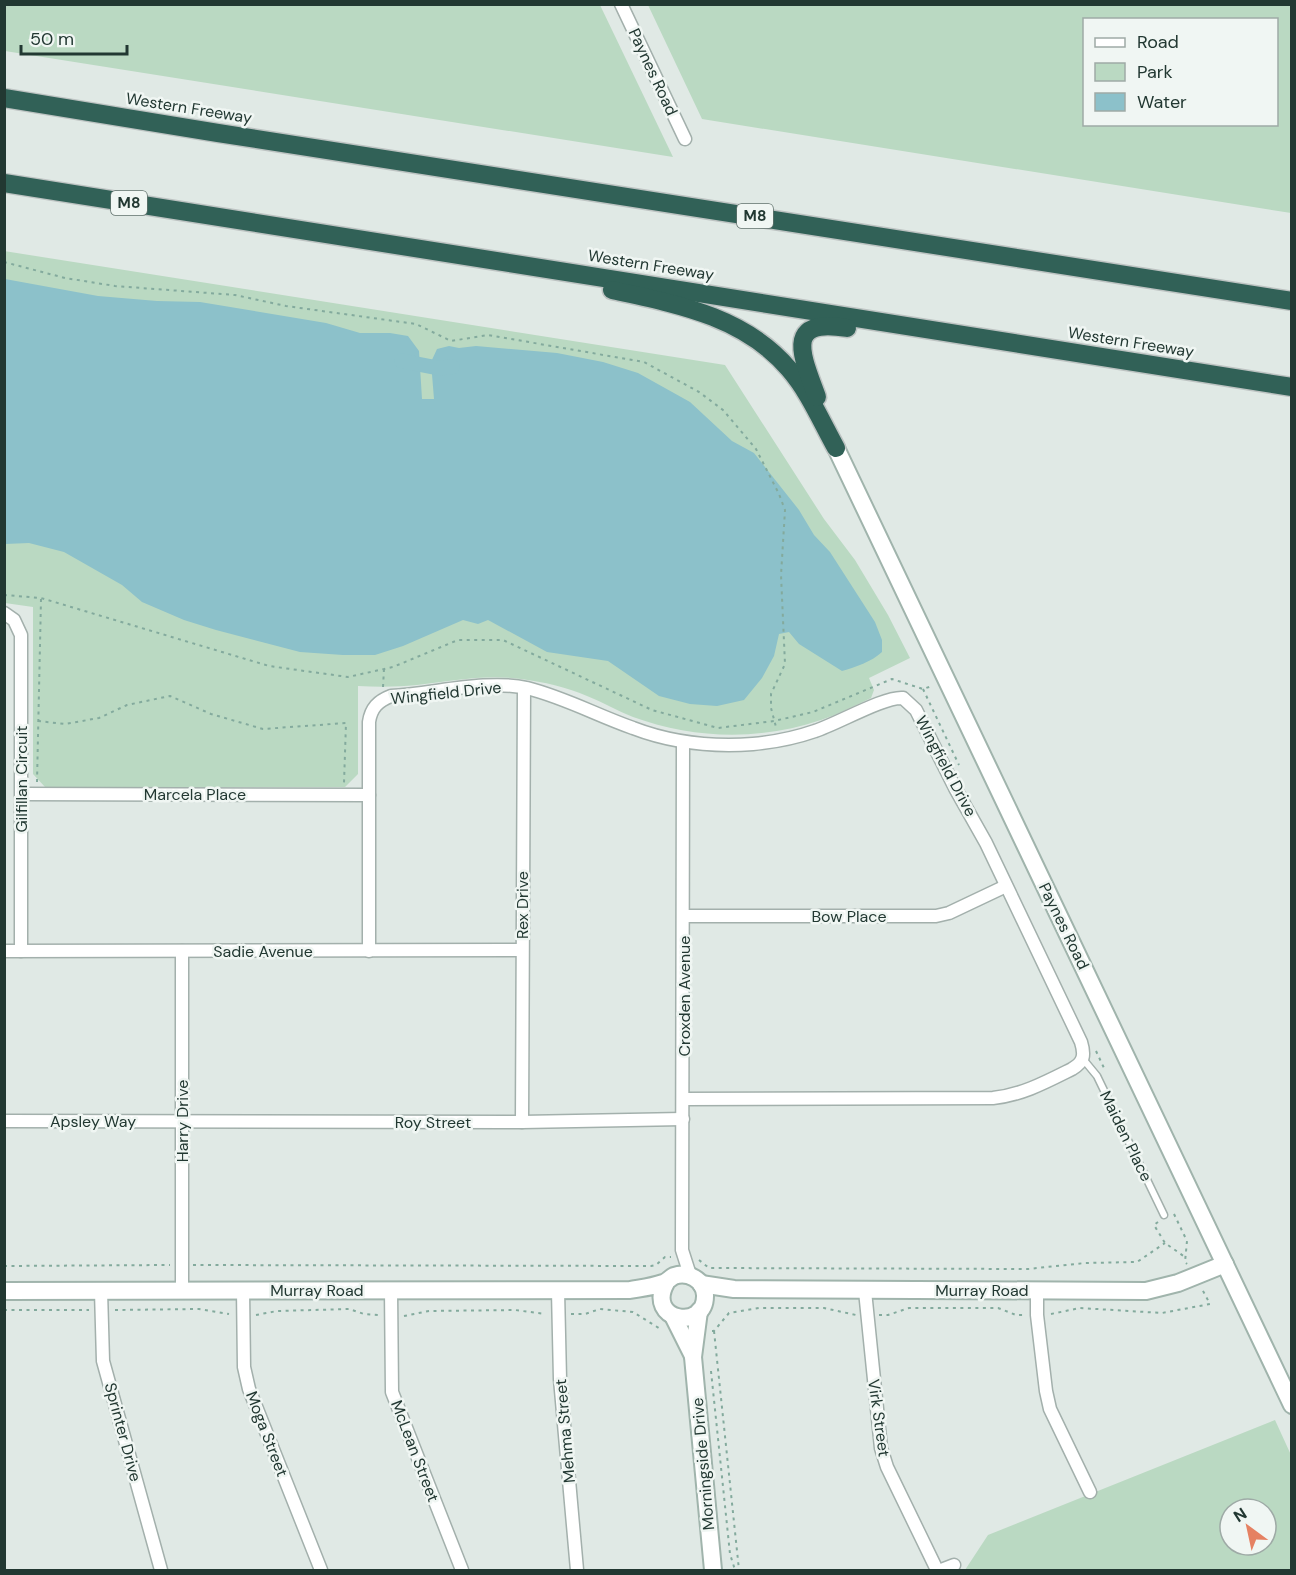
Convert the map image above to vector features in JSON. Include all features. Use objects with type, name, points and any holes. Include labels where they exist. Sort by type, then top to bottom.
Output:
[{"type":"highway","name":"Western Freeway","points":[[4,98],[1292,301]]},
{"type":"highway","name":"Western Freeway","points":[[4,183],[1292,387]]},
{"type":"highway","points":[[412,247],[630,294],[690,308],[716,317],[757,340],[789,369],[836,448]]},
{"type":"highway","points":[[836,448],[802,354],[803,337],[814,328],[833,326],[928,341],[1105,357]]},
{"type":"street","name":"Paynes Road","points":[[621,4],[685,139]]},
{"type":"street","name":"Paynes Road","points":[[836,448],[1292,1405]]},
{"type":"street","name":"Gilfillan Circuit","points":[[4,613],[14,620],[21,635],[21,951]]},
{"type":"street","name":"Wingfield Drive","points":[[369,951],[370,714],[381,700],[391,696],[481,687],[524,688],[584,707],[632,728],[683,742],[720,745],[781,740],[815,731],[897,697],[910,702],[916,710],[955,788],[982,834],[1081,1042],[1083,1059]]},
{"type":"street","name":"Rex Drive","points":[[522,1122],[524,688]]},
{"type":"street","name":"Croxden Avenue","points":[[668,1280],[682,1255],[683,742]]},
{"type":"street","name":"Marcela Place","points":[[21,794],[369,795]]},
{"type":"street","name":"Bow Place","points":[[684,916],[936,916],[949,914],[1006,886]]},
{"type":"street","name":"Sadie Avenue","points":[[4,951],[522,950]]},
{"type":"street","name":"Harry Drive","points":[[182,951],[182,1291]]},
{"type":"street","points":[[684,1099],[1002,1097],[1025,1092],[1072,1069],[1083,1059]]},
{"type":"street","name":"Roy Street","points":[[182,1121],[522,1122],[683,1119]]},
{"type":"street","name":"Apsley Way","points":[[4,1121],[182,1121]]},
{"type":"street","name":"Croxden Avenue","points":[[682,1255],[696,1279]]},
{"type":"street","name":"Murray Road","points":[[696,1279],[735,1290],[1146,1291],[1187,1280],[1225,1264]]},
{"type":"street","points":[[690,1334],[701,1307],[704,1290],[696,1279],[677,1275],[668,1280],[661,1296],[668,1310],[682,1318],[689,1317],[701,1307]]},
{"type":"street","name":"Murray Road","points":[[4,1291],[630,1290],[668,1280]]},
{"type":"street","name":"Moga Street","points":[[243,1290],[244,1367],[249,1389],[321,1570]]},
{"type":"street","name":"McLean Street","points":[[391,1290],[392,1392],[462,1570]]},
{"type":"street","name":"Murray Road","points":[[630,1290],[668,1310]]},
{"type":"street","name":"Murray Road","points":[[701,1307],[735,1290]]},
{"type":"street","points":[[1037,1290],[1037,1315],[1050,1409],[1090,1492]]},
{"type":"street","name":"Sprinter Drive","points":[[101,1291],[103,1361],[161,1570]]},
{"type":"street","name":"Mehma Street","points":[[558,1291],[560,1379],[577,1570]]},
{"type":"street","name":"Virk Street","points":[[865,1291],[880,1448],[887,1467],[939,1570]]},
{"type":"street","name":"Morningside Drive","points":[[668,1310],[690,1334],[713,1570]]},
{"type":"street","points":[[939,1570],[954,1565]]},
{"type":"lane","name":"Maiden Place","points":[[1083,1059],[1097,1076],[1164,1215]]},
{"type":"path","points":[[4,262],[64,278],[115,286],[235,295],[285,306],[416,324],[451,341],[488,335],[644,362],[699,392],[723,410],[756,449],[785,510],[781,575],[785,664],[771,694],[771,708],[781,740]]},
{"type":"path","points":[[4,596],[40,598],[269,666],[348,677],[393,667],[458,640],[503,640],[652,710],[718,728],[774,721],[813,712],[892,679],[923,689],[946,682]]},
{"type":"path","points":[[37,794],[40,598]]},
{"type":"path","points":[[38,721],[65,724],[99,718],[127,705],[170,696],[211,714],[263,729],[346,723],[344,795]]},
{"type":"path","points":[[1164,1215],[1154,1225],[1165,1243],[1185,1257]]},
{"type":"path","points":[[4,1266],[651,1266],[656,1265],[665,1257],[682,1255],[697,1257],[709,1268],[1028,1269],[1085,1263],[1137,1262],[1165,1243]]},
{"type":"path","points":[[4,1310],[200,1309],[218,1314],[262,1315],[277,1311],[349,1309],[364,1314],[410,1316],[429,1311],[515,1310],[585,1314],[600,1309],[633,1312],[662,1330],[667,1336],[714,1330],[729,1313],[759,1308],[824,1308],[846,1314],[888,1315],[909,1308],[998,1308],[1016,1315],[1037,1315],[1060,1314],[1080,1308],[1162,1312],[1210,1304]]},
{"type":"path","points":[[714,1330],[737,1570]]},
{"type":"path","points":[[711,1366],[730,1554],[737,1570]]},
{"type":"green space","points":[[4,5],[600,5],[673,157],[5,51]]},
{"type":"green space","points":[[648,5],[1291,5],[1291,213],[702,119]]},
{"type":"green space","points":[[4,251],[725,365],[824,519],[855,560],[888,615],[910,658],[869,678],[874,690],[871,698],[840,713],[798,727],[750,734],[727,735],[679,730],[627,715],[571,690],[521,679],[482,678],[410,686],[358,686],[358,774],[345,787],[45,787],[33,774],[33,607],[5,603]]},
{"type":"green space","points":[[1275,1420],[1291,1455],[1291,1570],[965,1570],[988,1535]]},
{"type":"water","points":[[5,279],[98,296],[200,302],[326,323],[360,333],[390,333],[408,336],[419,351],[422,399],[434,399],[431,362],[437,349],[449,346],[557,353],[603,362],[638,373],[690,402],[732,441],[754,453],[799,510],[814,535],[830,552],[875,622],[882,640],[882,652],[858,666],[842,671],[799,644],[789,632],[779,634],[774,656],[762,678],[744,700],[717,706],[690,704],[659,696],[608,661],[547,652],[488,620],[478,624],[463,620],[403,646],[375,655],[300,652],[184,620],[142,602],[122,585],[64,552],[29,543],[5,544]]},
{"type":"waterway","points":[[402,361],[438,368],[452,367]]}]
